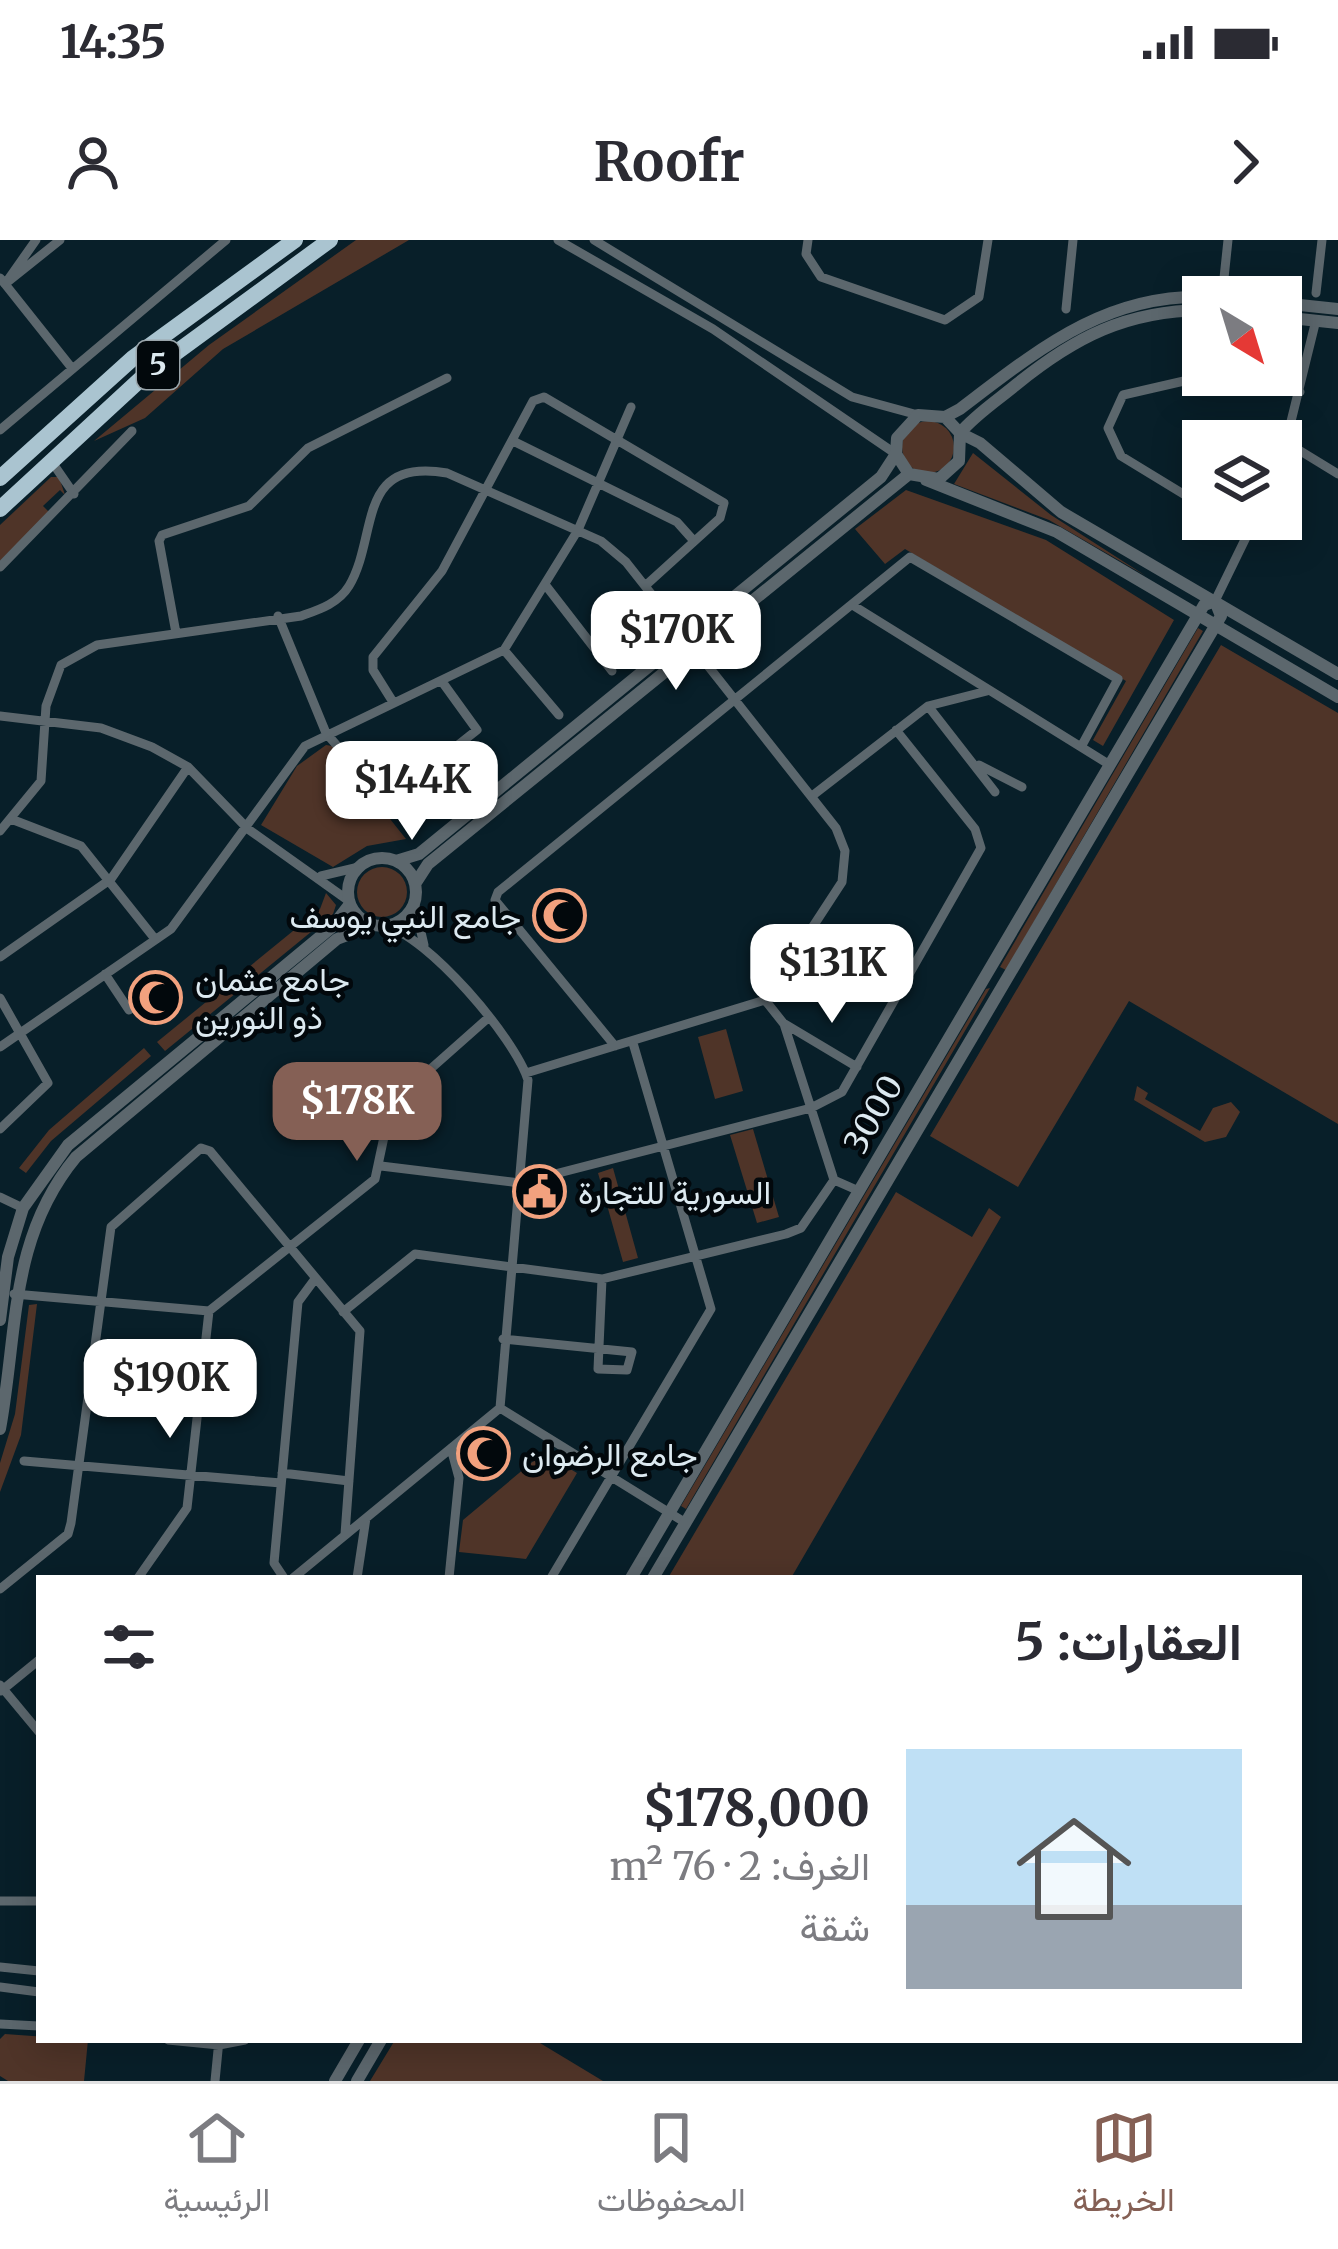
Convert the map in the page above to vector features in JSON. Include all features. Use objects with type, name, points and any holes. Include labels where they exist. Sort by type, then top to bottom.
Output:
[{"type":"highway","name":"5","points":[[0,478],[133,358],[295,240]]},
{"type":"highway","name":"5","points":[[0,508],[144,376],[330,240]]},
{"type":"street","points":[[3,281],[36,240]]},
{"type":"street","points":[[3,281],[60,240]]},
{"type":"street","points":[[0,430],[226,240]]},
{"type":"street","points":[[557,240],[713,329],[896,454],[909,474],[1057,532],[1338,697]]},
{"type":"street","points":[[594,240],[852,397],[918,415],[945,417],[1066,330],[1095,315],[1161,298],[1182,298]]},
{"type":"street","points":[[808,240],[806,254],[821,277],[945,320],[979,297],[988,240]]},
{"type":"street","points":[[1066,309],[1073,240]]},
{"type":"street","points":[[1224,276],[1228,240]]},
{"type":"street","points":[[1316,293],[1322,240]]},
{"type":"street","points":[[3,281],[71,367]]},
{"type":"street","points":[[1302,305],[1338,309]]},
{"type":"street","points":[[960,433],[1046,361],[1100,327],[1182,311]]},
{"type":"street","points":[[1302,318],[1338,323]]},
{"type":"street","points":[[1302,383],[1316,320]]},
{"type":"street","points":[[176,633],[159,541],[162,535],[249,506],[308,448],[447,378]]},
{"type":"street","points":[[1182,381],[1123,394],[1111,412],[1108,428],[1121,456],[1182,493]]},
{"type":"street","points":[[393,702],[373,670],[373,657],[431,587],[533,401],[544,398],[724,503],[720,518],[644,586]]},
{"type":"street","points":[[0,1047],[155,939],[191,907],[248,829],[288,763],[326,733],[443,683],[504,650],[578,530],[631,407]]},
{"type":"street","points":[[424,944],[414,902],[415,884],[428,864],[881,477],[896,454],[896,438],[918,415]]},
{"type":"street","points":[[945,417],[1061,512],[1338,674]]},
{"type":"street","points":[[0,567],[132,431]]},
{"type":"street","points":[[925,480],[951,472],[963,447],[960,433]]},
{"type":"street","points":[[513,441],[677,522],[694,541]]},
{"type":"street","points":[[1302,452],[1338,474]]},
{"type":"street","points":[[55,465],[74,494]]},
{"type":"street","points":[[0,831],[41,781],[44,719],[61,665],[98,645],[301,616],[339,598],[357,566],[369,512],[392,481],[428,470],[447,473],[486,494],[578,530],[601,541],[644,586],[812,796],[836,828],[845,851],[842,882],[765,1000],[526,1073]]},
{"type":"street","points":[[320,876],[376,858],[396,861],[418,854],[909,474]]},
{"type":"street","points":[[1216,626],[1221,616],[1215,602],[1246,540]]},
{"type":"street","points":[[615,1046],[495,900],[910,557],[1118,679],[1081,747]]},
{"type":"street","points":[[547,587],[612,671]]},
{"type":"street","name":"3000","points":[[633,1575],[1198,615],[1215,602]]},
{"type":"street","points":[[854,606],[1110,765]]},
{"type":"street","points":[[278,616],[326,733],[386,802],[477,730],[443,683]]},
{"type":"street","name":"3000","points":[[655,1575],[1216,626]]},
{"type":"street","points":[[504,650],[559,715]]},
{"type":"street","points":[[812,796],[928,706],[987,691]]},
{"type":"street","points":[[928,706],[995,792]]},
{"type":"street","points":[[0,716],[101,728],[188,767],[248,829],[320,876],[380,925],[424,944],[526,1073],[500,1408],[297,1575]]},
{"type":"street","points":[[381,1166],[520,1183],[811,1108],[842,1092],[981,848],[975,829],[896,730]]},
{"type":"street","points":[[972,762],[1022,787]]},
{"type":"street","points":[[0,957],[111,879],[188,767]]},
{"type":"street","points":[[11,819],[81,845],[155,939]]},
{"type":"street","points":[[396,861],[415,884]]},
{"type":"street","points":[[0,1429],[6,1293],[44,1200],[76,1157],[130,1103],[332,926],[350,902],[349,883],[359,867]]},
{"type":"street","points":[[0,1320],[23,1208],[68,1145],[130,1103],[338,939],[403,918],[414,902]]},
{"type":"street","points":[[988,972],[1005,982]]},
{"type":"street","points":[[104,974],[129,1010]]},
{"type":"street","points":[[0,998],[48,1083],[0,1130]]},
{"type":"street","points":[[765,1000],[784,1024],[834,1180],[859,1191]]},
{"type":"street","points":[[6,1293],[209,1311],[375,1179],[392,1104],[487,1019]]},
{"type":"street","points":[[784,1024],[857,1067]]},
{"type":"street","points":[[553,1575],[712,1309],[633,1043]]},
{"type":"street","points":[[0,1589],[68,1534],[97,1303],[116,1218],[201,1148],[210,1151],[360,1331],[345,1534]]},
{"type":"street","points":[[343,1312],[415,1254],[602,1279],[801,1228],[834,1180]]},
{"type":"street","points":[[0,1197],[23,1208]]},
{"type":"street","points":[[282,1575],[274,1563],[298,1302],[315,1279]]},
{"type":"street","points":[[502,1339],[601,1346],[602,1279]]},
{"type":"street","points":[[143,1575],[187,1508],[209,1311]]},
{"type":"street","points":[[500,1408],[686,1523]]},
{"type":"street","points":[[449,1575],[459,1478],[451,1448]]},
{"type":"street","points":[[24,1461],[190,1476],[349,1481]]},
{"type":"street","points":[[358,1575],[366,1518]]},
{"type":"street","points":[[36,1662],[1,1689],[36,1729]]},
{"type":"street","points":[[0,1901],[36,1901]]},
{"type":"street","points":[[36,1971],[4,1968],[3,1988],[36,1991]]},
{"type":"street","points":[[0,2024],[36,2026]]},
{"type":"street","points":[[215,2081],[219,2043]]},
{"type":"street","points":[[335,2081],[357,2043]]},
{"type":"street","points":[[357,2081],[379,2043]]},
{"type":"shaded area","points":[[356,240],[409,240],[223,349],[145,418],[94,441],[209,345]]},
{"type":"shaded area","points":[[928,421],[947,428],[954,447],[947,466],[928,473],[909,466],[902,447],[909,428]]},
{"type":"shaded area","points":[[973,453],[1051,515],[1146,576],[1049,520],[954,484]]},
{"type":"shaded area","points":[[51,477],[59,477],[65,495],[60,490],[43,506],[49,512],[0,561],[0,525]]},
{"type":"shaded area","points":[[906,490],[1046,540],[1174,620],[1103,746],[1093,740],[1126,681],[905,549],[885,564],[855,529]]},
{"type":"shaded area","points":[[1198,628],[1203,631],[1006,970],[1000,967]]},
{"type":"shaded area","points":[[1221,645],[1338,713],[1338,1124],[1129,1001],[1018,1187],[930,1136]]},
{"type":"shaded area","points":[[326,745],[332,746],[406,839],[367,846],[333,867],[261,825],[297,766]]},
{"type":"shaded area","points":[[382,867],[400,874],[407,892],[400,910],[382,917],[364,910],[357,892],[364,874]]},
{"type":"shaded area","points":[[326,893],[336,905],[333,914],[165,1051],[157,1042],[320,909]]},
{"type":"shaded area","points":[[990,988],[686,1509],[681,1506]]},
{"type":"shaded area","points":[[726,1029],[743,1091],[715,1099],[698,1037]]},
{"type":"shaded area","points":[[144,1048],[151,1056],[51,1141],[26,1173],[19,1168],[49,1130]]},
{"type":"shaded area","points":[[1137,1086],[1148,1093],[1145,1099],[1200,1131],[1213,1108],[1231,1102],[1240,1112],[1226,1137],[1205,1142],[1134,1100]]},
{"type":"shaded area","points":[[753,1129],[779,1217],[757,1223],[730,1135]]},
{"type":"shaded area","points":[[613,1168],[638,1258],[623,1262],[598,1173]]},
{"type":"shaded area","points":[[896,1192],[972,1237],[989,1208],[1001,1217],[793,1575],[670,1575]]},
{"type":"shaded area","points":[[37,1304],[21,1435],[0,1492],[0,1463],[15,1414],[29,1305]]},
{"type":"shaded area","points":[[543,1453],[577,1473],[526,1559],[459,1552],[463,1520]]},
{"type":"shaded area","points":[[5,2034],[36,2036],[36,2043],[88,2043],[84,2081],[8,2081],[0,2076],[0,2039]]},
{"type":"shaded area","points":[[393,2043],[540,2043],[603,2081],[370,2081]]},
{"type":"place","name":"جامع النبي يوسف","points":[[560,916]]},
{"type":"place","name":"جامع عثمان ذو النورين","points":[[156,998]]},
{"type":"place","name":"السورية للتجارة","points":[[539,1192]]},
{"type":"place","name":"جامع الرضوان","points":[[483,1454]]}]
